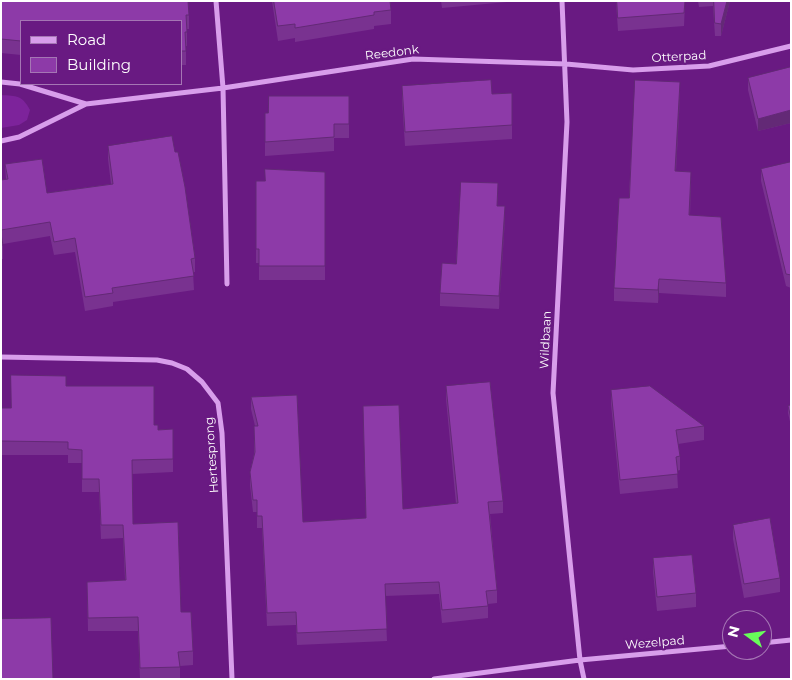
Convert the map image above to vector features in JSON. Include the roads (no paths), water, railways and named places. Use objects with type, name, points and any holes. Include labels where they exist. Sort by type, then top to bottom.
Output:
[{"type":"street","points":[[216,1],[223,88],[227,284]]},
{"type":"street","name":"Wildbaan","points":[[562,1],[568,122],[552,393],[580,660],[584,679]]},
{"type":"street","name":"Otterpad","points":[[566,64],[633,70],[708,66],[791,46]]},
{"type":"street","name":"Reedonk","points":[[1,141],[18,137],[86,104],[223,88],[413,59],[566,64]]},
{"type":"street","name":"Reedonk","points":[[1,82],[20,84]]},
{"type":"street","name":"Reedonk","points":[[23,85],[86,104]]},
{"type":"street","name":"Hertesprong","points":[[1,357],[157,360],[172,363],[187,369],[202,382],[218,403],[222,433],[232,679]]},
{"type":"street","points":[[772,642],[791,640]]},
{"type":"street","name":"Wezelpad","points":[[580,660],[722,647]]},
{"type":"street","points":[[434,679],[580,660]]}]
